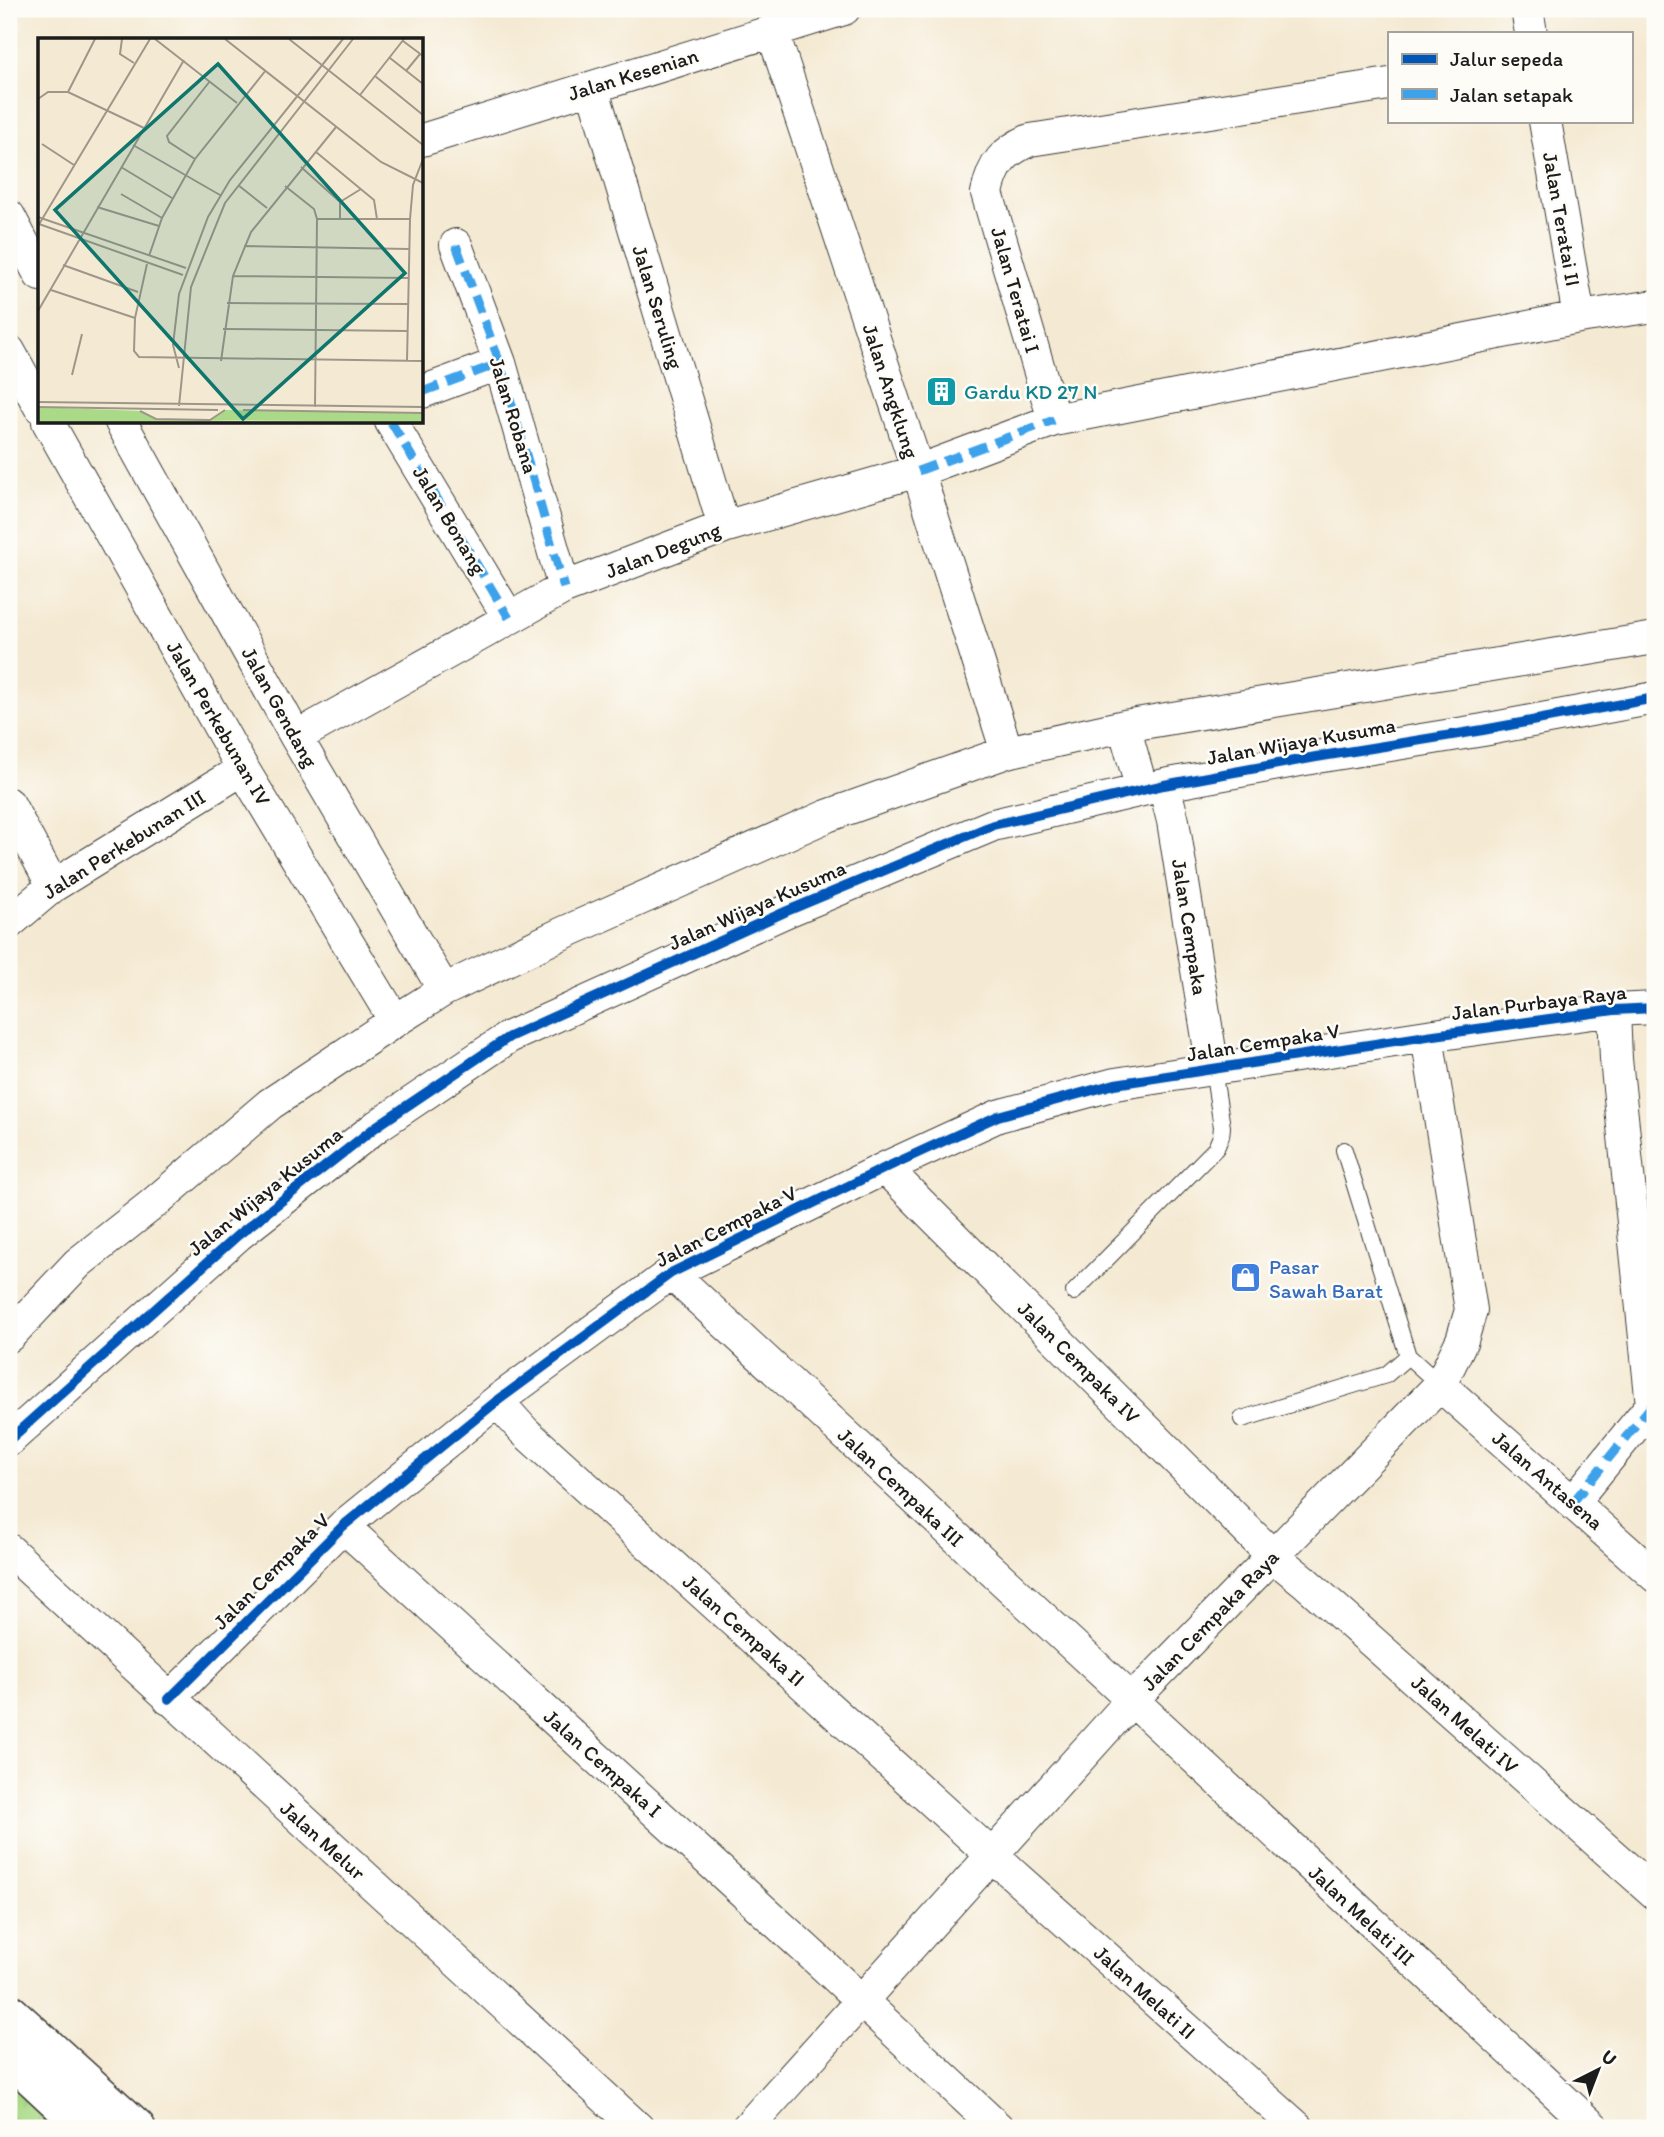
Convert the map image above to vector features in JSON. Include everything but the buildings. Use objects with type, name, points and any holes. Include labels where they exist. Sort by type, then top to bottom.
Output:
[{"type":"main road","points":[[9,2013],[136,2128]]},
{"type":"main road","points":[[9,2056],[87,2128]]},
{"type":"street","name":"Jalan Kesenian","points":[[424,139],[844,9]]},
{"type":"street","points":[[1527,9],[1531,32]]},
{"type":"street","name":"Jalan Angklung","points":[[772,30],[918,471],[1007,752]]},
{"type":"street","name":"Jalan Teratai I","points":[[1054,420],[987,193],[993,173],[1005,154],[1013,147],[1030,140],[1388,84]]},
{"type":"street","name":"Jalan Seruling","points":[[592,87],[724,527]]},
{"type":"street","name":"Jalan Teratai II","points":[[1545,122],[1579,317]]},
{"type":"street","points":[[9,216],[31,268]]},
{"type":"street","name":"Jalan Robana","points":[[456,245],[500,363],[564,588]]},
{"type":"street","points":[[1054,420],[1579,317],[1655,306]]},
{"type":"street","points":[[9,351],[38,403]]},
{"type":"street","points":[[424,391],[500,363]]},
{"type":"street","name":"Jalan Degung","points":[[296,737],[564,588],[724,527],[918,471],[1054,420]]},
{"type":"street","name":"Jalan Perkebunan IV","points":[[49,424],[243,769],[395,1021]]},
{"type":"street","name":"Jalan Gendang","points":[[122,424],[296,737],[444,990]]},
{"type":"street","name":"Jalan Bonang","points":[[392,424],[509,618]]},
{"type":"street","name":"Jalan Wijaya Kusuma","points":[[9,1336],[78,1263],[154,1203],[270,1104],[395,1021],[444,990],[561,934],[827,816],[1007,752],[1124,726],[1655,638]]},
{"type":"street","name":"Jalan Wijaya Kusuma","points":[[9,1440],[238,1235],[377,1126],[509,1037],[788,911],[993,825],[1153,788],[1655,698]]},
{"type":"street","points":[[1124,726],[1153,788]]},
{"type":"street","name":"Jalan Perkebunan III","points":[[9,923],[53,886],[243,769]]},
{"type":"street","name":"Jalan Cempaka","points":[[1153,788],[1174,821],[1213,1069]]},
{"type":"street","points":[[9,804],[53,886]]},
{"type":"street","name":"Jalan Purbaya Raya","points":[[1427,1036],[1614,1010],[1655,1008]]},
{"type":"street","points":[[1573,1502],[1654,1405],[1616,1059],[1614,1010]]},
{"type":"street","name":"Jalan Cempaka V","points":[[169,1699],[343,1526],[497,1401],[671,1273],[998,1116],[1115,1084],[1427,1036]]},
{"type":"street","name":"Jalan Cempaka Raya","points":[[747,2128],[1131,1701],[1440,1385],[1462,1340],[1471,1310],[1427,1036]]},
{"type":"street","name":"Jalan Cempaka IV","points":[[885,1168],[1273,1556]]},
{"type":"street","name":"Jalan Cempaka III","points":[[671,1273],[1131,1701]]},
{"type":"street","name":"Jalan Antasena","points":[[1440,1385],[1655,1576]]},
{"type":"street","name":"Jalan Cempaka II","points":[[497,1401],[524,1431],[994,1856]]},
{"type":"street","name":"Jalan Cempaka I","points":[[343,1526],[998,2128]]},
{"type":"street","name":"Jalan Melur","points":[[9,1550],[638,2128]]},
{"type":"street","name":"Jalan Melati IV","points":[[1273,1556],[1655,1893]]},
{"type":"street","name":"Jalan Melati III","points":[[1131,1701],[1594,2128]]},
{"type":"street","name":"Jalan Melati II","points":[[994,1856],[1298,2128]]},
{"type":"lane","points":[[1074,1292],[1216,1148],[1222,1127],[1213,1069]]},
{"type":"lane","points":[[1343,1150],[1408,1356],[1440,1385]]},
{"type":"lane","points":[[1242,1419],[1386,1375],[1408,1356]]},
{"type":"green space","points":[[9,2055],[87,2128],[9,2128]]},
{"type":"marked path","points":[[456,245],[500,363],[564,588]]},
{"type":"marked path","points":[[424,391],[500,363]]},
{"type":"marked path","points":[[918,471],[1054,420]]},
{"type":"marked path","points":[[392,424],[509,618]]},
{"type":"marked path","points":[[1573,1502],[1652,1405]]},
{"type":"cycle path","points":[[9,1440],[238,1235],[377,1126],[509,1037],[787,911],[993,825],[1164,785],[1655,698]]},
{"type":"cycle path","points":[[169,1699],[343,1526],[497,1401],[671,1273],[885,1168],[998,1116],[1115,1084],[1427,1036],[1614,1010],[1655,1008]]},
{"type":"place","name":"Gardu KD 27 N","points":[[941,391]]},
{"type":"place","name":"Pasar Sawah Barat","points":[[1246,1278]]}]
